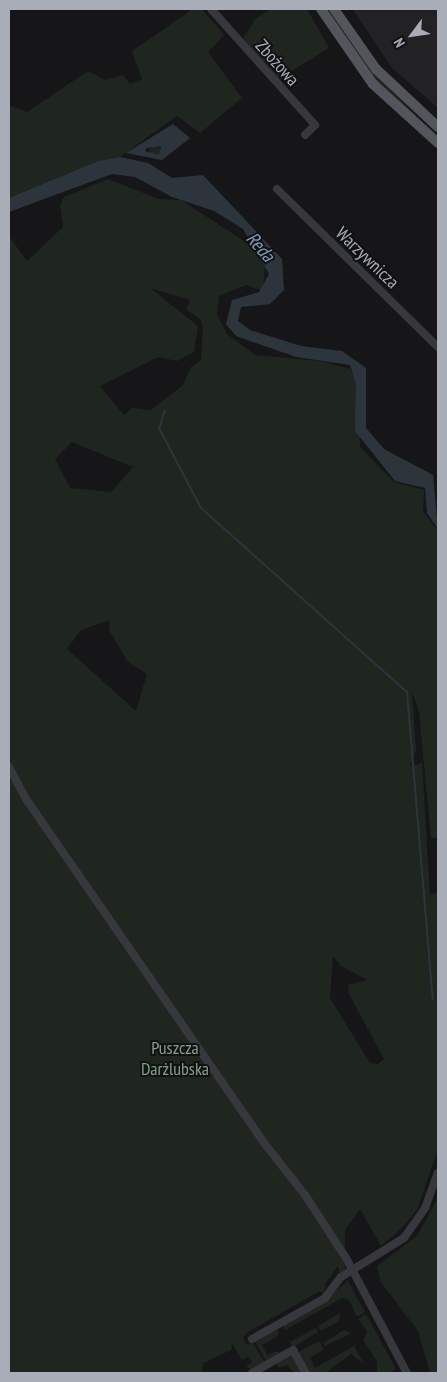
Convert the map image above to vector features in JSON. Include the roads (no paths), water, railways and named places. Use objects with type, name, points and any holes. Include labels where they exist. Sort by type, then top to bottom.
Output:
[{"type":"main road","points":[[321,9],[373,84],[438,143]]},
{"type":"main road","points":[[334,9],[376,69],[438,127]]},
{"type":"street","name":"Zbożowa","points":[[211,9],[315,125],[306,135]]},
{"type":"street","name":"Warzywnicza","points":[[277,189],[438,347]]},
{"type":"street","points":[[9,767],[26,799],[265,1144],[305,1195],[353,1271],[407,1373]]},
{"type":"street","points":[[252,1339],[325,1298],[353,1271],[404,1238],[425,1208],[438,1173]]},
{"type":"street","points":[[252,1373],[293,1350],[306,1373]]},
{"type":"water","points":[[173,124],[190,138],[162,160],[126,153]],"holes":[[[161,146],[159,155],[145,151],[147,148]]]},
{"type":"water","name":"Reda","points":[[120,157],[148,163],[172,178],[203,175],[282,259],[284,290],[270,304],[241,307],[238,321],[250,330],[301,346],[342,351],[366,368],[366,428],[384,449],[433,475],[438,529],[427,513],[425,488],[395,481],[355,431],[356,384],[350,365],[296,357],[236,336],[226,324],[232,300],[259,292],[269,274],[243,229],[214,211],[172,197],[135,177],[112,174],[9,212],[9,198],[98,161]]},
{"type":"waterway","points":[[165,410],[159,428],[201,508],[407,692],[433,999]]},
{"type":"park label","name":"Puszcza Darżlubska","points":[[175,1059]]}]
